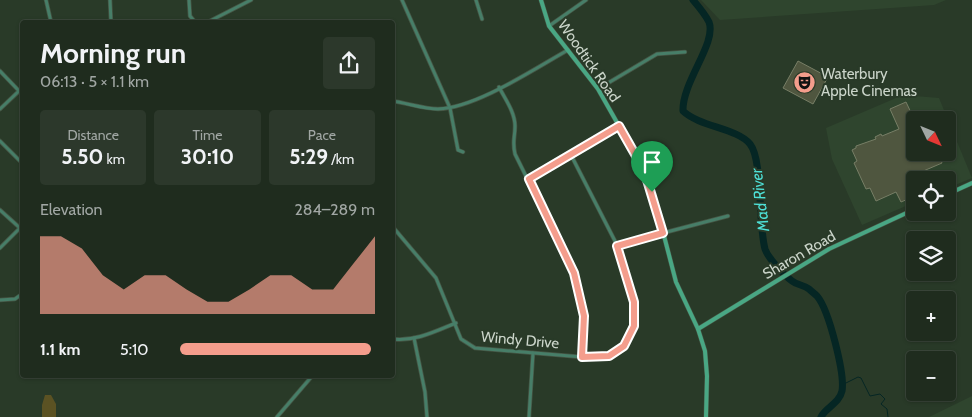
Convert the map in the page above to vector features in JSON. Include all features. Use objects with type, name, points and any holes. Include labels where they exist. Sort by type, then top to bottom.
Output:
[{"type":"main road","name":"Woodtick Road","points":[[542,0],[549,26],[598,89],[644,170],[676,282],[698,329],[706,361],[706,417]]},
{"type":"main road","points":[[956,191],[972,184]]},
{"type":"main road","name":"Sharon Road","points":[[698,329],[843,242],[906,213]]},
{"type":"street","points":[[46,0],[51,20]]},
{"type":"street","points":[[110,0],[111,20]]},
{"type":"street","points":[[189,0],[190,16],[193,20]]},
{"type":"street","points":[[212,20],[251,0]]},
{"type":"street","points":[[402,0],[450,108],[458,150],[463,152]]},
{"type":"street","points":[[476,0],[482,19]]},
{"type":"street","points":[[549,26],[586,0]]},
{"type":"street","points":[[395,102],[436,109],[459,106],[568,50]]},
{"type":"street","points":[[598,89],[656,54],[684,52]]},
{"type":"street","points":[[0,72],[19,91],[0,109]]},
{"type":"street","points":[[499,87],[513,113],[515,126],[512,141],[515,154],[574,273],[584,316],[582,357]]},
{"type":"street","points":[[529,179],[619,126]]},
{"type":"street","points":[[0,141],[20,161]]},
{"type":"street","name":"Windy Drive","points":[[395,230],[436,278],[456,322],[461,339],[475,348],[582,357],[609,356],[624,346],[634,326],[634,302],[617,246],[570,155]]},
{"type":"street","points":[[0,210],[20,226]]},
{"type":"street","points":[[617,246],[728,216]]},
{"type":"street","points":[[0,248],[20,228]]},
{"type":"street","points":[[0,300],[15,299],[20,295]]},
{"type":"street","points":[[395,339],[427,335],[456,322]]},
{"type":"street","points":[[414,338],[425,392],[427,417]]},
{"type":"street","points":[[529,417],[533,353]]},
{"type":"street","points":[[277,417],[310,378]]},
{"type":"shaded area","points":[[701,0],[946,0],[934,5],[720,20]]},
{"type":"shaded area","points":[[903,95],[939,98],[944,111],[906,111],[906,161],[956,161],[956,139],[972,178],[956,185],[956,171],[906,171],[906,206],[862,225],[832,159],[826,128]]},
{"type":"shaded area","points":[[45,395],[51,395],[56,404],[56,417],[42,417],[42,405]]},
{"type":"shaded area","points":[[972,396],[972,417],[929,417]]},
{"type":"building","name":"Waterbury Apple Cinemas","points":[[798,61],[828,77],[813,104],[783,88]]},
{"type":"building","points":[[906,102],[910,111],[906,111],[906,161],[941,161],[942,163],[923,171],[906,171],[906,200],[901,202],[896,192],[876,201],[870,188],[866,189],[854,163],[857,161],[852,150],[856,146],[876,139],[875,137],[881,134],[882,136],[899,129],[890,109]]},
{"type":"waterway","name":"Mad River","points":[[693,0],[709,22],[710,31],[704,52],[688,88],[683,111],[699,121],[736,134],[750,144],[754,152],[759,178],[765,249],[781,271],[794,282],[807,288],[822,303],[839,357],[842,391],[838,399],[821,417]]},
{"type":"waterway","points":[[842,385],[858,377],[861,378],[870,396],[880,394],[885,399],[881,404],[887,409],[888,417]]},
{"type":"place","name":"Waterbury Apple Cinemas","points":[[805,83]]},
{"type":"route","points":[[619,126],[644,170],[652,192],[663,233],[617,246],[634,302],[634,326],[624,346],[609,356],[582,357],[584,316],[574,273],[529,179],[619,126]]}]
